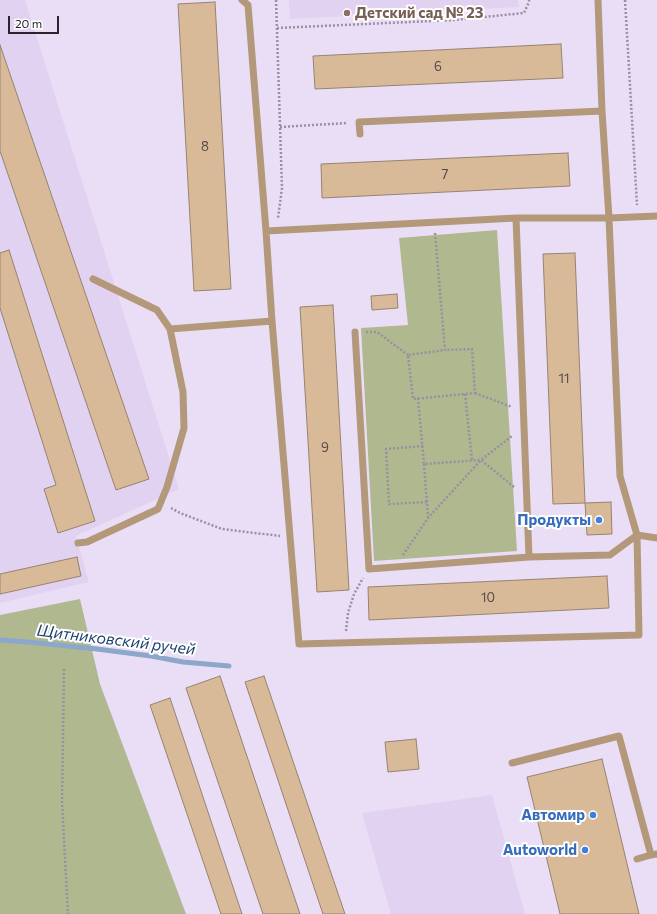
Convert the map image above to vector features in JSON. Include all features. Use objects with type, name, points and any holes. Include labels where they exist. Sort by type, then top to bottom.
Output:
[{"type":"lane","points":[[242,0],[248,5],[272,321],[299,644],[639,636],[637,535],[620,476],[598,0]]},
{"type":"lane","points":[[360,134],[360,122],[602,111]]},
{"type":"lane","points":[[266,231],[516,218],[609,218],[657,216]]},
{"type":"lane","points":[[516,218],[529,557]]},
{"type":"lane","points":[[78,543],[87,542],[158,509],[167,487],[184,428],[183,392],[170,329],[157,310],[93,279]]},
{"type":"lane","points":[[170,329],[272,321]]},
{"type":"lane","points":[[355,332],[369,569],[529,557],[610,555],[637,535],[657,538]]},
{"type":"lane","points":[[512,763],[619,736],[654,854],[637,859]]},
{"type":"path","points":[[276,0],[282,188],[277,231]]},
{"type":"path","points":[[277,28],[447,20],[524,13],[529,0]]},
{"type":"path","points":[[625,0],[637,209]]},
{"type":"path","points":[[280,127],[360,122]]},
{"type":"path","points":[[434,222],[445,350]]},
{"type":"path","points":[[355,332],[377,332],[408,355],[445,350],[472,349],[475,393]]},
{"type":"path","points":[[408,355],[413,399],[475,393],[524,412]]},
{"type":"path","points":[[465,394],[472,460]]},
{"type":"path","points":[[418,398],[428,518]]},
{"type":"path","points":[[394,567],[428,518],[481,460],[524,427]]},
{"type":"path","points":[[423,446],[386,449],[389,504],[427,502]]},
{"type":"path","points":[[424,464],[481,460],[527,498]]},
{"type":"path","points":[[161,501],[180,513],[222,530],[290,537]]},
{"type":"path","points":[[345,643],[348,613],[354,594],[369,569]]},
{"type":"path","points":[[64,669],[62,801],[68,914]]},
{"type":"shaded area","points":[[0,0],[25,0],[179,489],[76,536],[89,582],[0,603]]},
{"type":"shaded area","name":"Детский сад № 23","points":[[289,0],[518,0],[519,7],[290,19]]},
{"type":"shaded area","points":[[492,795],[525,914],[391,914],[362,813]]},
{"type":"green space","points":[[497,230],[517,551],[374,561],[361,328],[408,325],[399,238]]},
{"type":"green space","points":[[80,599],[100,684],[186,914],[0,914],[0,615]]},
{"type":"building","points":[[215,2],[231,289],[194,291],[178,4]]},
{"type":"building","points":[[561,44],[563,78],[315,89],[313,56]]},
{"type":"building","points":[[0,45],[149,479],[116,490],[0,151]]},
{"type":"building","points":[[568,153],[570,186],[322,198],[321,164]]},
{"type":"building","points":[[9,250],[95,521],[58,533],[44,489],[56,485],[0,308],[0,253]]},
{"type":"building","points":[[575,253],[585,503],[553,504],[543,254]]},
{"type":"building","points":[[397,294],[398,308],[372,310],[371,296]]},
{"type":"building","points":[[333,305],[349,590],[317,592],[300,307]]},
{"type":"building","points":[[611,502],[612,534],[587,535],[585,503]]},
{"type":"building","points":[[77,557],[81,576],[0,594],[0,574]]},
{"type":"building","points":[[607,576],[609,608],[369,620],[368,587]]},
{"type":"building","points":[[220,676],[300,914],[263,914],[186,688]]},
{"type":"building","points":[[264,676],[345,914],[323,914],[245,682]]},
{"type":"building","points":[[170,698],[242,914],[221,914],[150,705]]},
{"type":"building","points":[[416,739],[419,769],[388,772],[385,742]]},
{"type":"building","points":[[602,759],[639,914],[560,914],[527,777]]},
{"type":"waterway","name":"Щитниковский ручей","points":[[0,640],[97,649],[183,662],[229,666]]},
{"type":"place","name":"Детский сад № 23","points":[[347,13]]},
{"type":"place","name":"Продукты","points":[[599,520]]},
{"type":"place","name":"Автомир","points":[[593,815]]},
{"type":"place","name":"Autoworld","points":[[585,850]]}]
